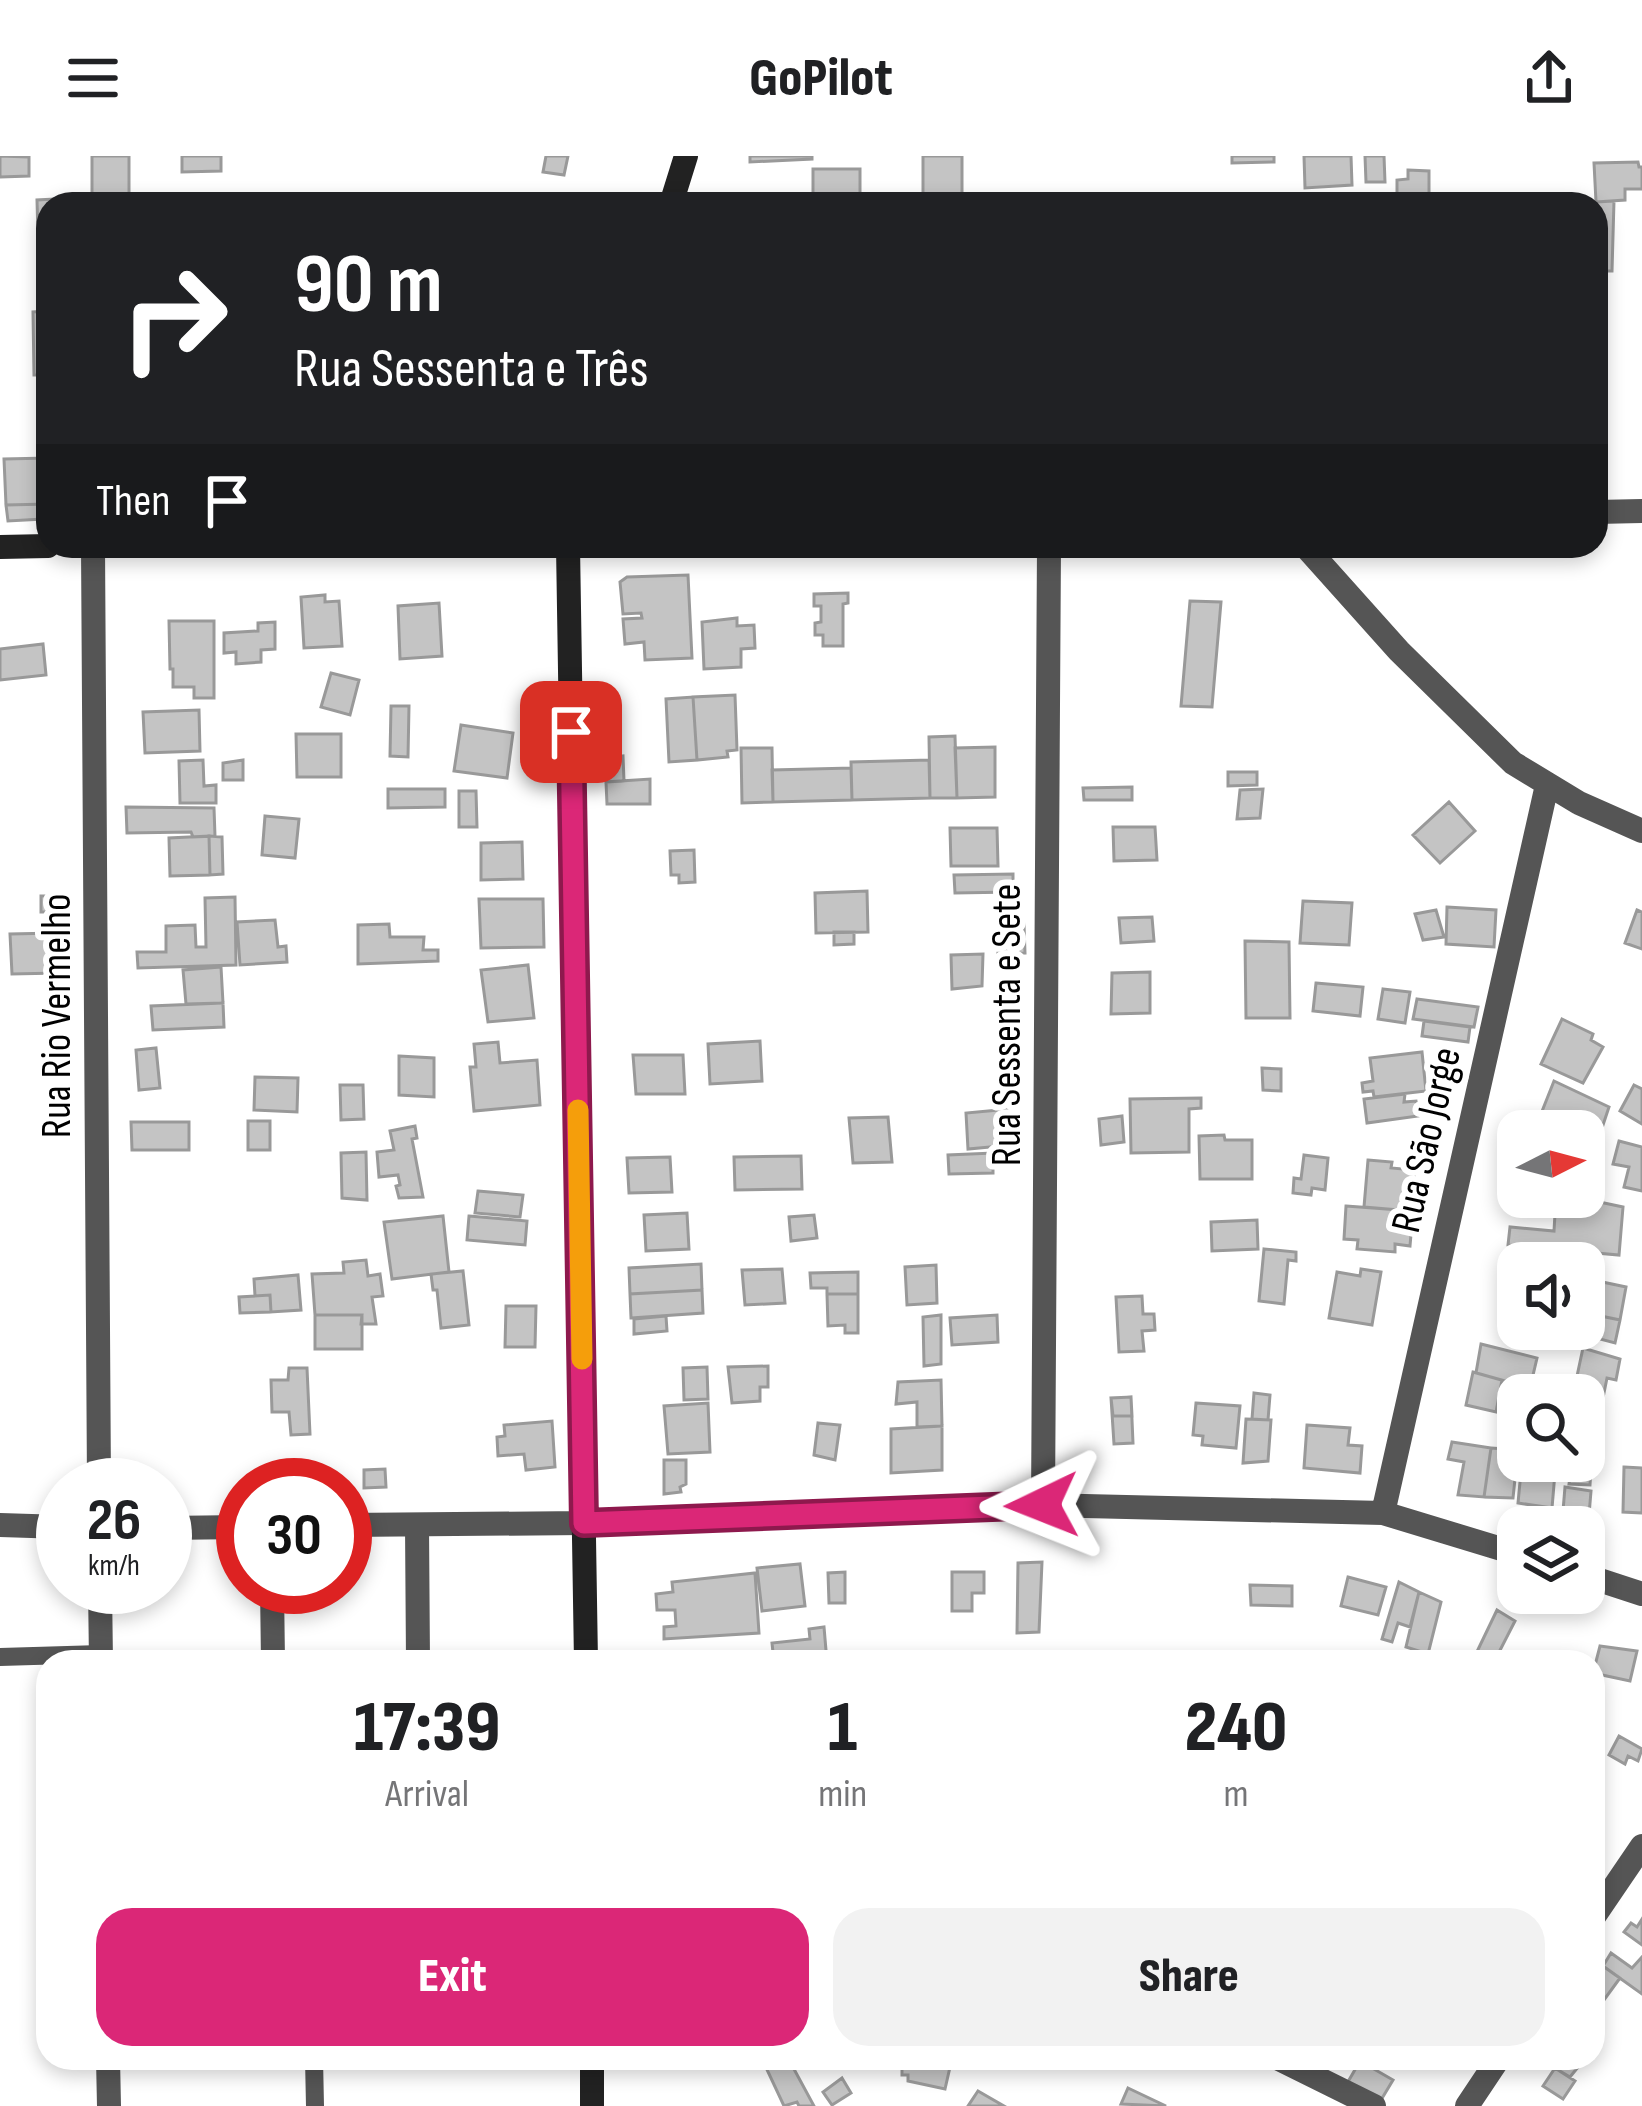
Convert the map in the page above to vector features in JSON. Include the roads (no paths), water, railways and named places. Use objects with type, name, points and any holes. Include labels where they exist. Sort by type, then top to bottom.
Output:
[{"type":"street","points":[[675,192],[686,156]]},
{"type":"street","points":[[1608,512],[1642,511]]},
{"type":"street","points":[[0,547],[36,546]]},
{"type":"street","name":"Rua Rio Vermelho","points":[[94,558],[99,1458]]},
{"type":"street","points":[[568,558],[586,1650]]},
{"type":"street","name":"Rua Sessenta e Sete","points":[[1042,1505],[1049,558]]},
{"type":"street","points":[[1316,558],[1399,651],[1513,763],[1579,802],[1642,831]]},
{"type":"street","name":"Rua São Jorge","points":[[1383,1513],[1547,784]]},
{"type":"street","points":[[372,1526],[584,1523],[1042,1505],[1383,1513],[1497,1548]]},
{"type":"street","points":[[0,1525],[36,1526]]},
{"type":"street","points":[[417,1525],[418,1650]]},
{"type":"street","points":[[1605,1582],[1642,1594]]},
{"type":"street","points":[[100,1614],[101,1650]]},
{"type":"street","points":[[272,1614],[273,1650]]},
{"type":"street","points":[[1605,1900],[1642,1846]]},
{"type":"street","points":[[108,2070],[109,2106]]},
{"type":"street","points":[[592,2070],[592,2106]]},
{"type":"street","points":[[1301,2070],[1374,2106]]},
{"type":"street","points":[[1466,2106],[1491,2070]]},
{"type":"lane","points":[[0,1657],[36,1657]]},
{"type":"lane","points":[[314,2070],[315,2106]]}]
